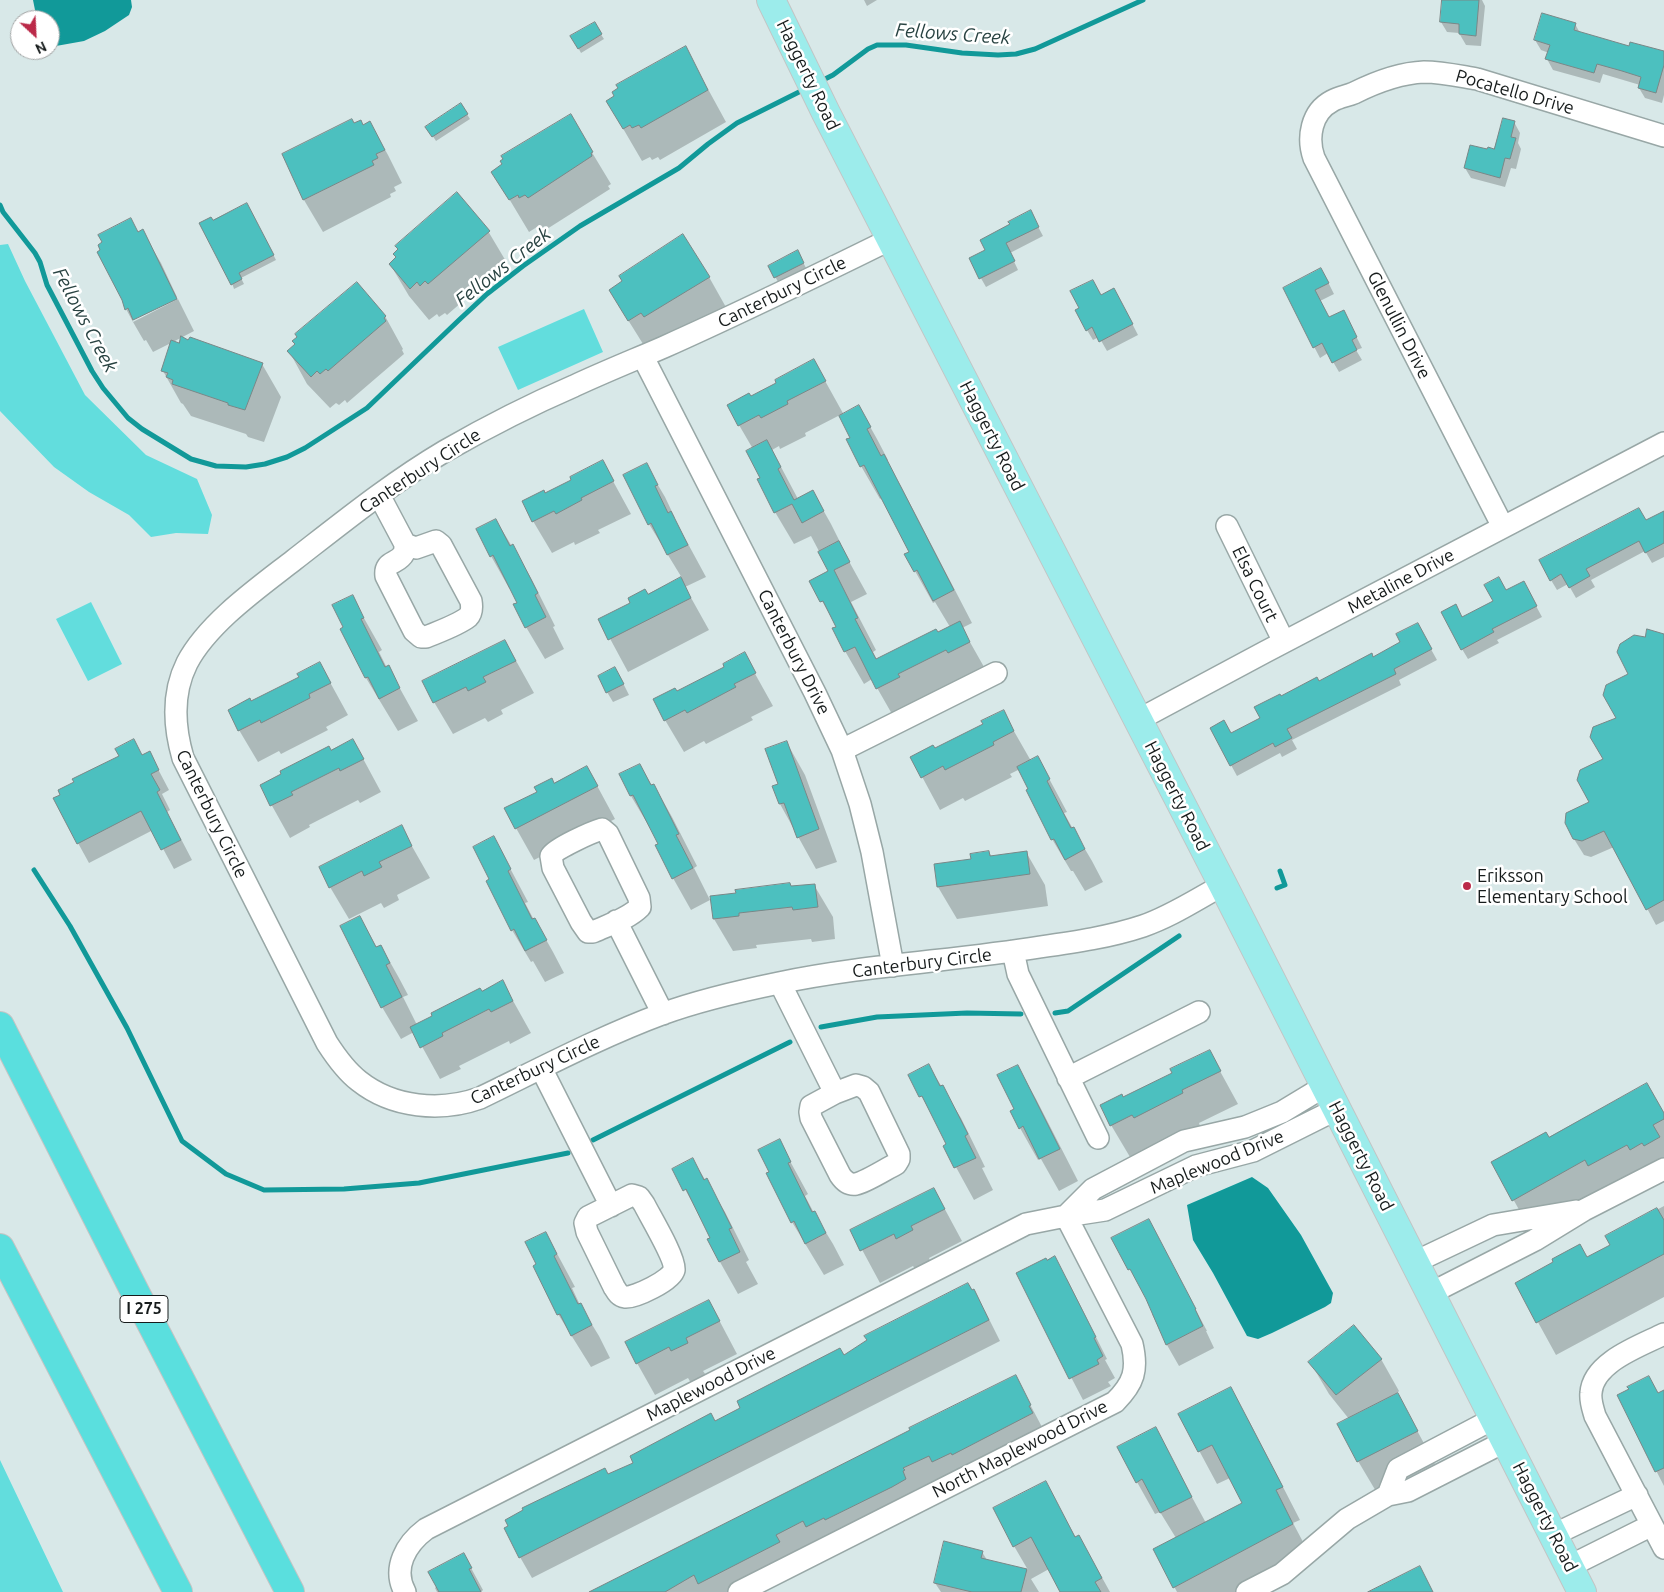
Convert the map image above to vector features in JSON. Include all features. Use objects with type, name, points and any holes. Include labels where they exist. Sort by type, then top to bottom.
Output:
[{"type":"highway","name":"I 275","points":[[0,1026],[290,1592]]},
{"type":"highway","points":[[0,1248],[178,1592]]},
{"type":"main road","name":"Haggerty Road","points":[[771,0],[826,113],[1223,884],[1582,1592]]},
{"type":"street","name":"Pocatello Drive","points":[[1315,120],[1324,107],[1332,101],[1350,95],[1374,83],[1396,76],[1423,72],[1449,73],[1486,82],[1664,136]]},
{"type":"street","name":"Glenullin Drive","points":[[1315,120],[1310,140],[1314,158],[1502,527]]},
{"type":"street","name":"Canterbury Circle","points":[[891,239],[489,426],[417,468],[379,495],[282,569],[220,620],[206,635],[187,664],[180,682],[176,710],[178,741],[183,758],[327,1043],[336,1058],[359,1081],[378,1094],[401,1102],[438,1106],[453,1105],[480,1098],[601,1040],[663,1014],[726,995],[817,976],[1013,952],[1115,934],[1144,925],[1179,910],[1223,884]]},
{"type":"street","name":"Canterbury Drive","points":[[643,356],[815,693],[842,750],[860,804],[872,852],[893,966]]},
{"type":"street","name":"Metaline Drive","points":[[1138,720],[1664,443]]},
{"type":"street","points":[[379,495],[405,544],[404,554],[387,566],[385,570],[386,576],[417,634],[426,637],[468,616],[472,610],[471,601],[442,545],[436,541],[416,548],[405,544]]},
{"type":"street","name":"Elsa Court","points":[[1227,526],[1284,642]]},
{"type":"street","points":[[842,750],[996,673]]},
{"type":"street","points":[[602,829],[608,834],[640,902],[640,907],[636,911],[616,922],[593,932],[588,932],[585,929],[553,868],[551,856],[554,852],[602,829]]},
{"type":"street","points":[[616,922],[663,1014]]},
{"type":"street","name":"Canterbury Circle","points":[[1013,952],[1018,974],[1098,1138]]},
{"type":"street","points":[[780,983],[834,1093]]},
{"type":"street","points":[[1068,1078],[1199,1012]]},
{"type":"street","points":[[541,1068],[610,1206]]},
{"type":"street","points":[[856,1085],[863,1087],[869,1092],[899,1154],[899,1160],[896,1164],[857,1184],[850,1184],[843,1180],[811,1118],[810,1112],[811,1106],[834,1093],[856,1085]]},
{"type":"street","name":"Maplewood Drive","points":[[1066,1216],[1093,1188],[1184,1141],[1245,1126],[1282,1112],[1331,1098]]},
{"type":"street","name":"Maplewood Drive","points":[[405,1592],[401,1585],[401,1562],[406,1549],[414,1538],[426,1529],[1026,1224],[1105,1210],[1196,1166],[1253,1151],[1331,1098]]},
{"type":"street","points":[[1431,1294],[1536,1240],[1584,1210],[1664,1169]]},
{"type":"street","points":[[632,1195],[639,1198],[644,1204],[675,1268],[673,1274],[668,1279],[633,1297],[624,1297],[618,1294],[586,1232],[585,1223],[588,1217],[610,1206],[632,1195]]},
{"type":"street","points":[[1415,1262],[1493,1225],[1524,1218],[1584,1210]]},
{"type":"street","name":"North Maplewood Drive","points":[[739,1592],[1115,1402],[1124,1393],[1133,1377],[1136,1364],[1132,1344],[1066,1216]]},
{"type":"street","points":[[1664,1334],[1612,1361],[1601,1370],[1593,1382],[1591,1393],[1595,1416],[1664,1548]]},
{"type":"street","points":[[1247,1592],[1282,1574],[1347,1519],[1388,1495],[1398,1469],[1500,1429]]},
{"type":"street","points":[[1553,1535],[1637,1495]]},
{"type":"street","points":[[1570,1566],[1652,1525]]},
{"type":"shaded area","points":[[33,0],[131,0],[132,7],[129,15],[105,31],[84,41],[60,45],[60,10],[35,10]]},
{"type":"shaded area","points":[[8,244],[25,281],[85,395],[146,455],[197,479],[212,515],[208,534],[176,533],[151,537],[129,515],[89,492],[54,467],[0,411],[0,245]]},
{"type":"shaded area","points":[[584,309],[603,352],[518,390],[498,347]]},
{"type":"shaded area","points":[[91,602],[122,664],[88,681],[56,619]]},
{"type":"shaded area","points":[[1252,1177],[1268,1188],[1301,1235],[1333,1293],[1331,1303],[1325,1307],[1258,1339],[1247,1336],[1193,1240],[1187,1205]]},
{"type":"shaded area","points":[[0,1460],[63,1592],[0,1592]]},
{"type":"building","points":[[1442,0],[1479,0],[1476,36],[1459,34],[1459,24],[1440,22]]},
{"type":"building","points":[[1542,13],[1576,23],[1574,30],[1629,46],[1630,42],[1664,51],[1664,65],[1656,93],[1638,88],[1641,77],[1622,71],[1597,64],[1594,73],[1545,59],[1550,45],[1534,40]]},
{"type":"building","points":[[595,22],[602,34],[578,49],[570,36]]},
{"type":"building","points":[[686,46],[708,90],[641,128],[639,125],[632,128],[630,125],[623,129],[606,101],[614,96],[612,92],[618,88],[616,85]]},
{"type":"building","points":[[461,103],[468,114],[432,137],[425,127]]},
{"type":"building","points":[[571,114],[593,152],[591,153],[592,156],[528,198],[525,195],[519,198],[518,195],[509,200],[491,172],[502,164],[500,161],[503,159],[501,156]]},
{"type":"building","points":[[1503,118],[1515,121],[1511,137],[1516,138],[1510,159],[1505,158],[1500,178],[1464,168],[1470,145],[1494,149]]},
{"type":"building","points":[[352,119],[354,123],[361,120],[363,125],[370,121],[385,150],[376,154],[378,158],[372,161],[374,165],[303,200],[282,154]]},
{"type":"building","points":[[457,192],[490,231],[428,284],[425,281],[420,286],[417,282],[410,289],[389,264],[396,257],[393,254],[398,249],[395,246]]},
{"type":"building","points":[[247,203],[274,255],[239,273],[242,279],[231,285],[199,223],[211,217],[213,220]]},
{"type":"building","points":[[1031,210],[1039,227],[1006,243],[1015,261],[979,279],[969,258],[985,250],[980,240]]},
{"type":"building","points":[[131,218],[138,232],[143,229],[177,299],[133,320],[128,308],[125,310],[122,300],[97,252],[100,250],[98,245],[102,242],[98,235]]},
{"type":"building","points":[[683,234],[710,277],[644,317],[641,313],[628,321],[609,290],[622,281],[619,276]]},
{"type":"building","points":[[798,250],[804,263],[774,278],[768,266]]},
{"type":"building","points":[[1321,268],[1329,283],[1315,290],[1329,317],[1344,310],[1357,337],[1352,340],[1357,350],[1332,363],[1322,343],[1313,348],[1283,288]]},
{"type":"building","points":[[1093,280],[1101,295],[1114,288],[1133,324],[1099,342],[1092,327],[1086,331],[1075,310],[1079,308],[1070,291]]},
{"type":"building","points":[[357,282],[386,316],[384,318],[386,321],[328,371],[326,369],[320,374],[317,371],[311,377],[287,351],[295,344],[292,341],[297,337],[295,334]]},
{"type":"building","points":[[181,336],[188,340],[190,337],[263,363],[245,410],[172,384],[173,380],[166,377],[168,373],[161,371],[171,340],[179,343]]},
{"type":"building","points":[[814,359],[826,381],[787,401],[788,404],[761,418],[759,415],[738,426],[727,405],[749,393],[751,396],[776,383],[775,380]]},
{"type":"building","points":[[859,405],[871,427],[867,429],[881,456],[884,454],[954,590],[933,601],[917,570],[914,572],[904,554],[909,552],[864,465],[860,467],[846,439],[850,438],[839,416]]},
{"type":"building","points":[[767,440],[781,467],[778,469],[794,500],[813,490],[824,511],[802,523],[792,504],[774,513],[757,479],[760,478],[746,451]]},
{"type":"building","points":[[603,460],[614,481],[581,498],[582,500],[556,514],[554,511],[532,522],[522,501],[544,490],[545,493],[571,480],[570,477]]},
{"type":"building","points":[[647,463],[658,485],[655,486],[668,513],[671,511],[688,545],[667,555],[651,523],[648,525],[623,475]]},
{"type":"building","points":[[1639,508],[1646,520],[1664,511],[1664,543],[1645,553],[1639,541],[1586,569],[1590,576],[1569,588],[1561,574],[1550,581],[1539,560]]},
{"type":"building","points":[[496,519],[510,546],[513,544],[538,593],[535,595],[546,617],[525,628],[513,604],[517,603],[493,555],[490,557],[476,529]]},
{"type":"building","points":[[839,541],[850,562],[834,570],[858,618],[855,619],[876,659],[936,629],[938,632],[960,621],[970,642],[948,653],[946,650],[898,674],[900,677],[876,689],[855,647],[844,652],[832,628],[836,627],[823,601],[820,602],[809,581],[828,571],[818,552]]},
{"type":"building","points":[[681,577],[691,598],[608,640],[598,619],[630,603],[628,598],[645,589],[648,594]]},
{"type":"building","points":[[1499,577],[1506,590],[1524,581],[1537,606],[1492,629],[1494,632],[1461,650],[1441,612],[1456,604],[1462,617],[1493,601],[1484,585]]},
{"type":"building","points":[[353,595],[364,618],[361,619],[385,667],[389,665],[400,688],[379,699],[368,677],[365,678],[340,629],[343,627],[332,605]]},
{"type":"building","points":[[1418,623],[1432,649],[1394,669],[1396,674],[1287,729],[1292,738],[1275,747],[1273,743],[1230,766],[1210,728],[1224,720],[1231,733],[1260,718],[1254,707],[1280,694],[1281,696],[1317,677],[1319,681],[1372,653],[1373,657],[1400,642],[1396,634]]},
{"type":"building","name":"Eriksson Elementary School","points":[[1647,629],[1664,634],[1664,900],[1646,910],[1604,831],[1582,841],[1573,839],[1565,823],[1566,813],[1589,802],[1577,780],[1580,770],[1603,759],[1590,737],[1593,727],[1616,718],[1603,695],[1606,685],[1628,674],[1617,652],[1620,644],[1634,635],[1645,637]]},
{"type":"building","points":[[505,640],[516,661],[483,677],[486,682],[468,691],[466,687],[433,703],[422,681]]},
{"type":"building","points":[[745,652],[756,673],[734,684],[736,687],[687,713],[685,710],[664,721],[653,699],[675,688],[677,691],[724,667],[723,664]]},
{"type":"building","points":[[320,662],[331,683],[309,694],[310,698],[261,723],[260,720],[238,731],[228,710],[250,698],[251,701],[299,677],[297,674]]},
{"type":"building","points":[[615,667],[624,684],[606,693],[598,676]]},
{"type":"building","points":[[1004,710],[1014,731],[993,742],[994,745],[945,770],[943,766],[921,778],[910,757],[933,745],[935,748],[983,724],[981,721]]},
{"type":"building","points":[[134,739],[142,755],[150,751],[159,770],[151,774],[160,790],[157,792],[181,840],[161,850],[141,811],[77,844],[53,798],[60,795],[58,790],[74,782],[72,779],[119,756],[115,749]]},
{"type":"building","points":[[353,739],[364,759],[340,771],[339,768],[291,792],[293,795],[270,806],[260,785],[281,774],[280,771],[329,746],[331,750]]},
{"type":"building","points":[[787,741],[819,829],[797,838],[784,803],[779,804],[772,786],[778,784],[765,749]]},
{"type":"building","points":[[1038,756],[1050,779],[1047,781],[1071,828],[1074,827],[1085,849],[1065,860],[1054,839],[1051,840],[1026,790],[1028,789],[1017,767]]},
{"type":"building","points":[[640,764],[651,785],[654,784],[679,834],[676,835],[693,868],[672,879],[655,845],[658,844],[633,795],[630,796],[619,774]]},
{"type":"building","points":[[587,766],[598,786],[515,829],[504,808],[537,792],[534,787],[552,778],[554,783]]},
{"type":"building","points":[[402,825],[412,846],[379,862],[382,867],[364,876],[362,871],[329,888],[319,867]]},
{"type":"building","points":[[494,836],[511,869],[508,871],[532,919],[535,918],[547,940],[525,951],[514,929],[511,931],[486,881],[489,879],[473,847]]},
{"type":"building","points":[[989,851],[990,856],[1027,851],[1030,874],[937,887],[934,864],[971,859],[970,854]]},
{"type":"building","points":[[790,883],[791,886],[815,884],[818,907],[793,910],[792,907],[739,913],[739,916],[713,919],[710,896],[736,893],[735,890]]},
{"type":"building","points":[[360,916],[376,947],[381,945],[390,963],[386,965],[402,997],[381,1008],[340,926]]},
{"type":"building","points":[[503,980],[513,1001],[491,1012],[489,1009],[442,1033],[443,1036],[420,1048],[410,1027],[432,1016],[431,1013],[480,988],[482,991]]},
{"type":"building","points":[[1210,1050],[1221,1071],[1182,1090],[1183,1093],[1134,1118],[1132,1115],[1110,1126],[1100,1105],[1122,1094],[1123,1097],[1172,1073],[1170,1069]]},
{"type":"building","points":[[929,1064],[940,1086],[943,1085],[968,1134],[965,1136],[976,1158],[954,1168],[943,1146],[946,1144],[922,1096],[919,1097],[908,1075]]},
{"type":"building","points":[[1018,1065],[1060,1149],[1039,1159],[1023,1126],[1019,1129],[1010,1111],[1014,1109],[997,1075]]},
{"type":"building","points":[[1647,1083],[1664,1113],[1664,1119],[1653,1125],[1660,1137],[1644,1146],[1642,1143],[1630,1150],[1627,1145],[1588,1166],[1585,1160],[1512,1201],[1491,1162],[1546,1132],[1549,1137]]},
{"type":"building","points":[[780,1139],[791,1162],[788,1163],[812,1212],[815,1211],[826,1233],[805,1244],[794,1221],[791,1223],[766,1173],[769,1172],[758,1150]]},
{"type":"building","points":[[693,1158],[704,1180],[707,1178],[732,1228],[729,1229],[740,1252],[719,1262],[707,1239],[710,1238],[686,1189],[683,1191],[672,1169]]},
{"type":"building","points":[[934,1188],[945,1209],[911,1226],[913,1230],[896,1239],[894,1234],[860,1251],[850,1230]]},
{"type":"building","points":[[1657,1208],[1664,1220],[1664,1254],[1536,1323],[1515,1283],[1553,1262],[1552,1259],[1580,1244],[1587,1257],[1610,1245],[1605,1236]]},
{"type":"building","points":[[1149,1219],[1203,1326],[1166,1345],[1146,1299],[1111,1238]]},
{"type":"building","points":[[546,1232],[557,1254],[554,1256],[578,1304],[581,1303],[592,1325],[571,1336],[560,1314],[557,1315],[533,1266],[536,1264],[525,1242]]},
{"type":"building","points":[[1055,1256],[1096,1337],[1094,1338],[1103,1356],[1097,1360],[1099,1364],[1069,1379],[1016,1273],[1046,1258],[1047,1260]]},
{"type":"building","points":[[968,1283],[972,1290],[974,1289],[989,1320],[519,1558],[504,1528],[508,1526],[505,1520],[523,1510],[522,1508],[605,1468],[608,1474],[633,1463],[630,1456],[711,1413],[715,1421],[740,1408],[737,1401],[840,1348],[844,1355],[867,1340],[864,1336]]},
{"type":"building","points":[[709,1300],[720,1321],[686,1338],[688,1343],[671,1351],[669,1347],[636,1364],[625,1342]]},
{"type":"building","points":[[1354,1325],[1382,1359],[1336,1395],[1308,1362]]},
{"type":"building","points":[[1016,1375],[1033,1413],[952,1455],[951,1453],[932,1462],[929,1456],[903,1468],[906,1479],[892,1487],[825,1520],[824,1518],[806,1527],[803,1521],[776,1535],[780,1542],[698,1584],[694,1575],[665,1592],[589,1592],[910,1430],[909,1428]]},
{"type":"building","points":[[1649,1376],[1658,1393],[1664,1390],[1664,1468],[1655,1472],[1617,1395],[1629,1389],[1627,1387]]},
{"type":"building","points":[[1231,1387],[1283,1487],[1276,1490],[1293,1524],[1173,1588],[1153,1549],[1242,1503],[1212,1445],[1198,1452],[1178,1414]]},
{"type":"building","points":[[1398,1393],[1418,1431],[1357,1462],[1337,1424]]},
{"type":"building","points":[[1156,1427],[1192,1497],[1160,1513],[1142,1479],[1136,1483],[1117,1447]]},
{"type":"building","points":[[1046,1481],[1075,1537],[1079,1535],[1102,1578],[1095,1582],[1101,1592],[1060,1592],[1031,1537],[1013,1547],[993,1508]]},
{"type":"building","points":[[944,1541],[983,1551],[981,1558],[1027,1569],[1021,1592],[972,1592],[934,1583]]},
{"type":"building","points":[[464,1553],[472,1568],[469,1569],[481,1592],[439,1592],[428,1572]]},
{"type":"building","points":[[1420,1566],[1433,1592],[1368,1592]]},
{"type":"waterway","name":"Fellows Creek","points":[[819,82],[833,75],[868,49],[877,45],[906,45],[962,53],[1016,54],[1035,49],[1143,0]]},
{"type":"waterway","name":"Fellows Creek","points":[[0,205],[3,212],[40,262],[47,285],[92,371],[103,388],[128,418],[142,429],[191,459],[216,466],[246,467],[265,464],[287,457],[305,448],[367,408],[487,294],[523,266],[580,226],[679,168],[737,123],[805,89]]},
{"type":"waterway","points":[[34,870],[70,926],[127,1028],[182,1141],[226,1174],[264,1190],[344,1189],[419,1183],[568,1153]]},
{"type":"waterway","points":[[1277,888],[1285,885],[1280,871]]},
{"type":"waterway","points":[[1055,1013],[1068,1011],[1179,936]]},
{"type":"waterway","points":[[821,1027],[877,1017],[967,1013],[1021,1014]]},
{"type":"waterway","points":[[593,1140],[790,1042]]},
{"type":"place","name":"Eriksson Elementary School","points":[[1467,886]]}]
